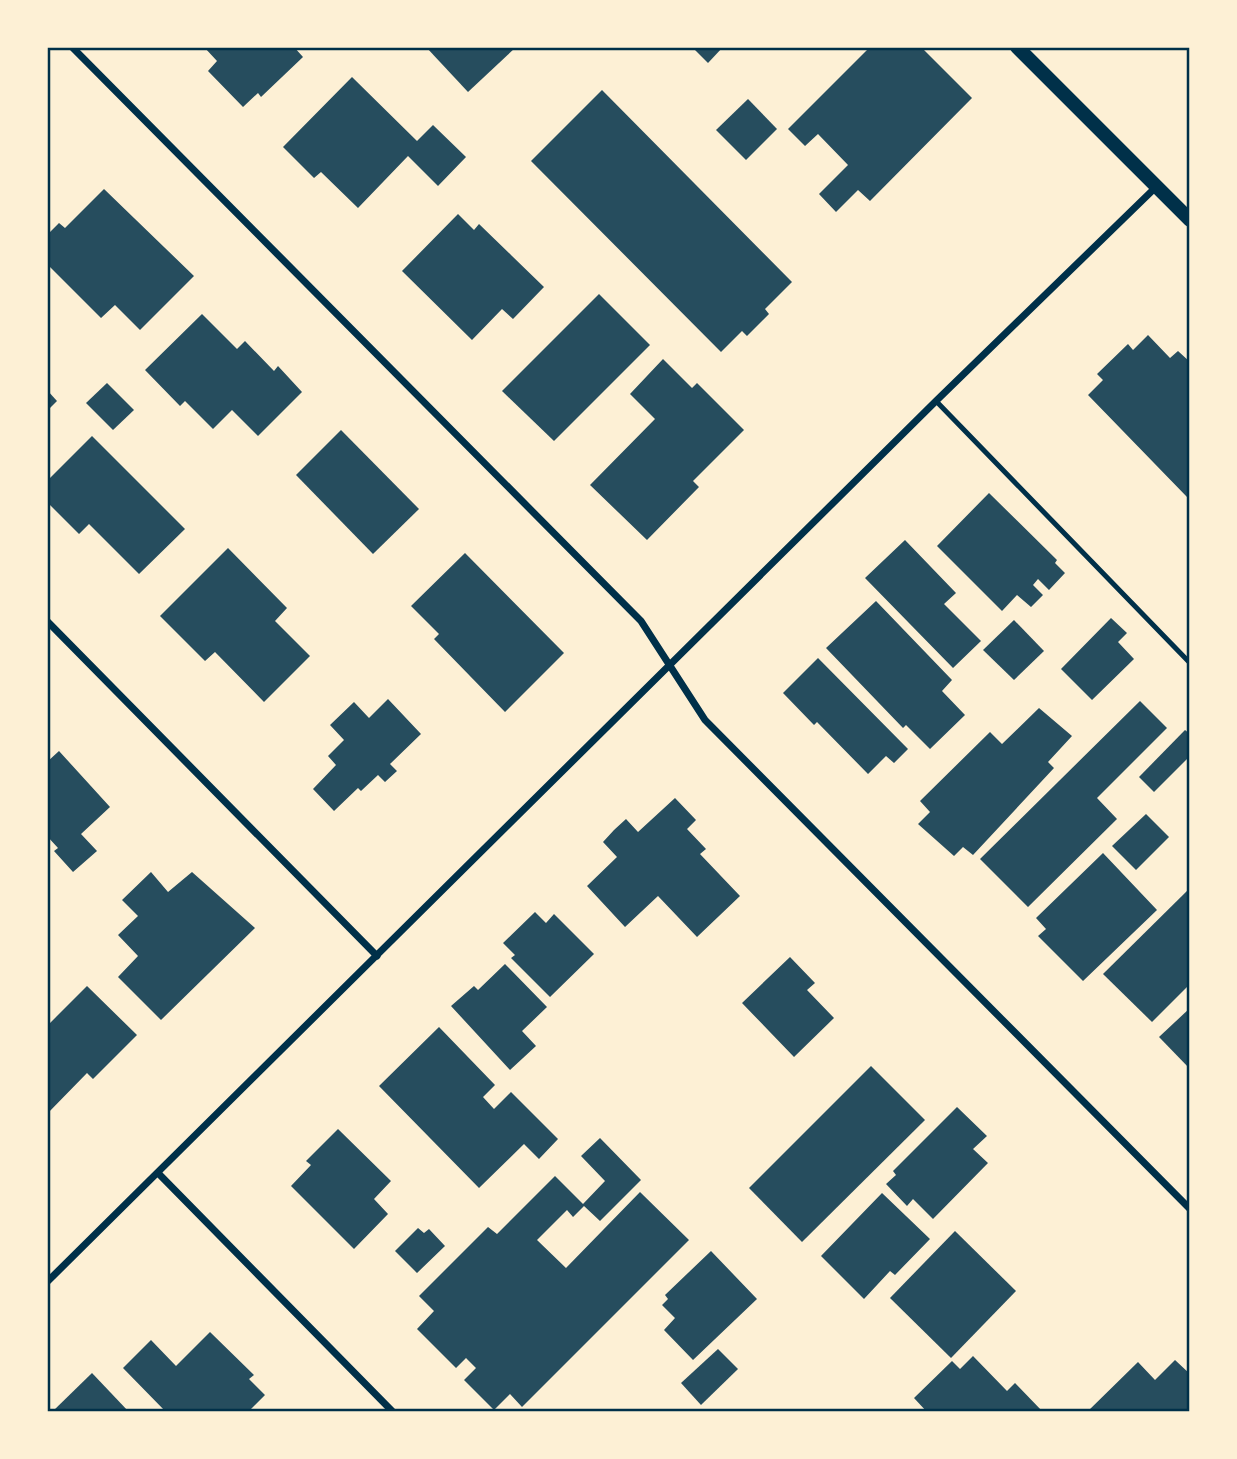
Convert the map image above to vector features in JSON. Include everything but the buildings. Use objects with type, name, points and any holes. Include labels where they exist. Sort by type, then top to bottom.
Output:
[{"type":"main road","points":[[1017,47],[1190,220]]},
{"type":"street","points":[[72,47],[641,621],[705,720],[1190,1209]]},
{"type":"street","points":[[47,1282],[936,401],[1156,187]]},
{"type":"street","points":[[47,621],[377,956]]},
{"type":"street","points":[[158,1173],[393,1412]]},
{"type":"lane","points":[[936,401],[1190,663]]}]
